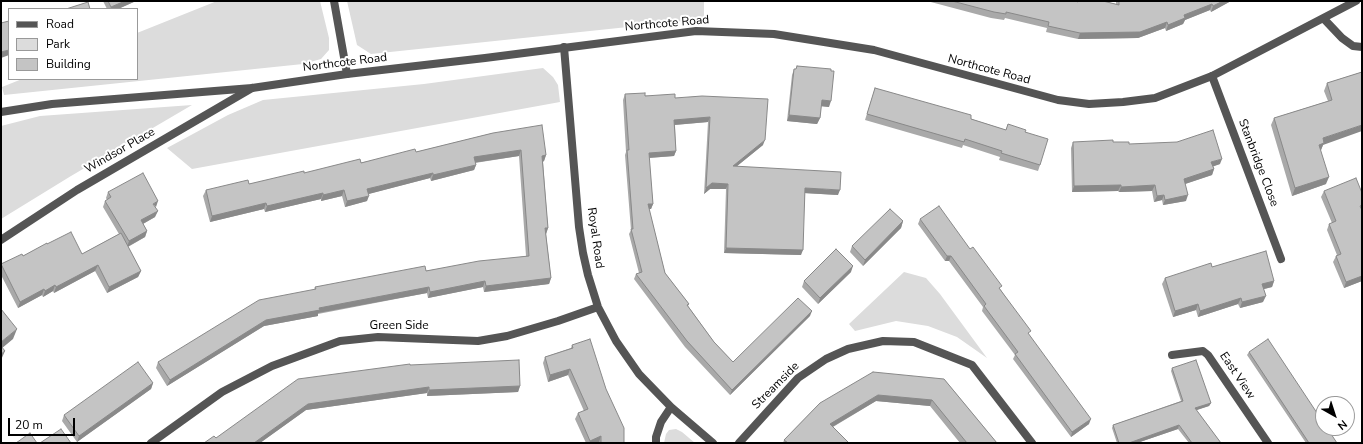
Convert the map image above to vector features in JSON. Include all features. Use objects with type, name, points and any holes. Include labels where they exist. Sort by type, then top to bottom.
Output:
[{"type":"street","points":[[334,1],[347,74]]},
{"type":"street","name":"Northcote Road","points":[[1,112],[52,104],[252,88],[347,74],[696,31],[774,34],[874,50],[1058,100],[1089,104],[1123,102],[1155,98],[1212,76],[1356,1]]},
{"type":"street","points":[[1324,19],[1342,38],[1353,46],[1362,47]]},
{"type":"street","name":"Royal Road","points":[[564,47],[581,240],[588,275],[598,307],[616,341],[639,374],[671,407],[713,443]]},
{"type":"street","name":"Stanbridge Close","points":[[1212,76],[1281,259]]},
{"type":"street","name":"Windsor Place","points":[[1,240],[77,190],[252,88]]},
{"type":"street","name":"Green Side","points":[[150,443],[222,392],[272,366],[340,341],[378,336],[478,341],[507,336],[598,307]]},
{"type":"street","name":"Streamside","points":[[739,443],[798,378],[826,359],[848,349],[883,341],[914,342],[972,365],[1032,443]]},
{"type":"street","name":"East View","points":[[1172,355],[1203,351],[1208,355],[1268,443]]},
{"type":"street","points":[[656,443],[656,437],[661,422],[671,407]]},
{"type":"green space","points":[[217,1],[320,1],[329,38],[329,50],[321,59],[303,64],[4,95],[2,87],[20,80],[138,80],[138,33]]},
{"type":"green space","points":[[347,1],[704,1],[704,19],[371,54],[357,45]]},
{"type":"green space","points":[[543,68],[553,77],[558,85],[560,102],[192,169],[167,148],[228,115],[263,100],[424,84]]},
{"type":"green space","points":[[192,105],[1,219],[1,126],[40,116]]},
{"type":"green space","points":[[904,272],[926,278],[940,294],[987,358],[957,337],[928,326],[896,321],[855,331],[849,324]]},
{"type":"green space","points":[[676,429],[695,443],[664,443],[666,434],[669,430]]},
{"type":"building","points":[[108,1],[125,1],[111,7]]},
{"type":"building","points":[[952,1],[1103,1],[1119,5],[1119,1],[1223,1],[1213,6],[1212,4],[1184,15],[1185,18],[1168,25],[1167,22],[1140,32],[1080,33],[1048,26],[1049,22],[1006,12],[1006,14],[994,12]]},
{"type":"building","points":[[88,2],[90,8],[69,8]]},
{"type":"building","points":[[8,21],[8,50],[1,52],[1,23]]},
{"type":"building","points":[[797,66],[831,69],[831,71],[834,71],[831,101],[822,100],[820,118],[789,115],[794,69],[796,69]]},
{"type":"building","points":[[1362,72],[1362,125],[1323,138],[1324,143],[1319,145],[1329,177],[1295,188],[1274,118],[1332,100],[1327,83]]},
{"type":"building","points":[[875,88],[971,115],[971,119],[1006,130],[1008,124],[1026,130],[1025,132],[1048,139],[1040,165],[1001,153],[1002,151],[965,139],[964,142],[867,114]]},
{"type":"building","points":[[645,93],[645,96],[675,94],[675,98],[702,96],[768,99],[765,140],[733,166],[841,172],[840,190],[805,188],[803,250],[726,248],[728,184],[712,183],[706,188],[710,117],[674,120],[676,151],[649,153],[653,204],[648,204],[665,273],[689,304],[687,305],[714,342],[733,362],[798,298],[812,311],[732,390],[687,341],[636,274],[642,272],[631,229],[633,229],[627,150],[629,150],[625,94]]},
{"type":"building","points":[[542,125],[546,155],[542,156],[548,228],[545,228],[551,278],[486,286],[485,281],[430,292],[429,287],[319,308],[320,310],[266,320],[170,380],[158,362],[259,300],[316,289],[315,287],[425,266],[426,271],[479,261],[529,256],[521,150],[474,157],[476,165],[433,175],[433,173],[367,189],[369,196],[347,201],[344,190],[323,195],[323,193],[267,206],[266,203],[212,216],[206,190],[248,180],[249,184],[304,171],[304,173],[360,159],[361,163],[415,149],[416,152],[493,133]]},
{"type":"building","points":[[1213,130],[1222,159],[1211,162],[1214,169],[1184,179],[1188,195],[1165,200],[1164,195],[1157,196],[1155,185],[1121,187],[1121,185],[1074,186],[1073,142],[1113,140],[1113,142],[1129,142],[1129,144],[1177,142]]},
{"type":"building","points":[[143,173],[158,201],[153,204],[158,211],[141,220],[147,231],[129,241],[105,201],[111,197],[108,192]]},
{"type":"building","points":[[1356,178],[1362,193],[1362,205],[1360,206],[1362,210],[1362,276],[1346,282],[1336,256],[1341,254],[1329,224],[1336,221],[1324,191]]},
{"type":"building","points":[[939,206],[970,249],[973,247],[1002,286],[999,288],[1031,331],[1028,333],[1091,419],[1072,432],[1015,354],[1018,352],[984,306],[986,304],[951,256],[947,256],[920,219]]},
{"type":"building","points":[[890,209],[903,221],[865,260],[852,246]]},
{"type":"building","points":[[71,232],[82,254],[121,233],[141,271],[109,287],[98,265],[56,287],[55,285],[45,291],[44,289],[20,302],[1,264],[22,254],[23,256]]},
{"type":"building","points":[[836,249],[853,266],[820,298],[804,281]]},
{"type":"building","points":[[1266,251],[1274,281],[1262,284],[1266,296],[1242,302],[1241,298],[1200,311],[1198,304],[1175,311],[1165,278],[1211,263],[1212,267]]},
{"type":"building","points":[[1,309],[17,329],[1,342]]},
{"type":"building","points":[[590,339],[606,389],[624,428],[624,443],[601,443],[601,436],[590,441],[578,413],[588,409],[570,369],[550,375],[545,357],[573,348],[572,345]]},
{"type":"building","points":[[1268,339],[1315,410],[1315,436],[1332,436],[1337,443],[1309,443],[1249,352]]},
{"type":"building","points":[[1,346],[5,351],[1,354]]},
{"type":"building","points":[[519,360],[520,386],[429,390],[429,387],[308,404],[254,443],[204,443],[214,436],[216,438],[298,379],[410,364]]},
{"type":"building","points":[[1196,360],[1211,403],[1195,408],[1221,443],[1192,443],[1179,425],[1129,443],[1119,443],[1113,425],[1183,401],[1172,368]]},
{"type":"building","points":[[138,362],[153,383],[79,436],[64,415]]},
{"type":"building","points":[[873,372],[944,379],[997,443],[967,443],[932,400],[878,395],[830,424],[849,443],[788,443],[784,440],[820,403]]},
{"type":"building","points":[[61,429],[71,443],[40,443]]},
{"type":"building","points":[[30,433],[37,443],[16,443]]}]
